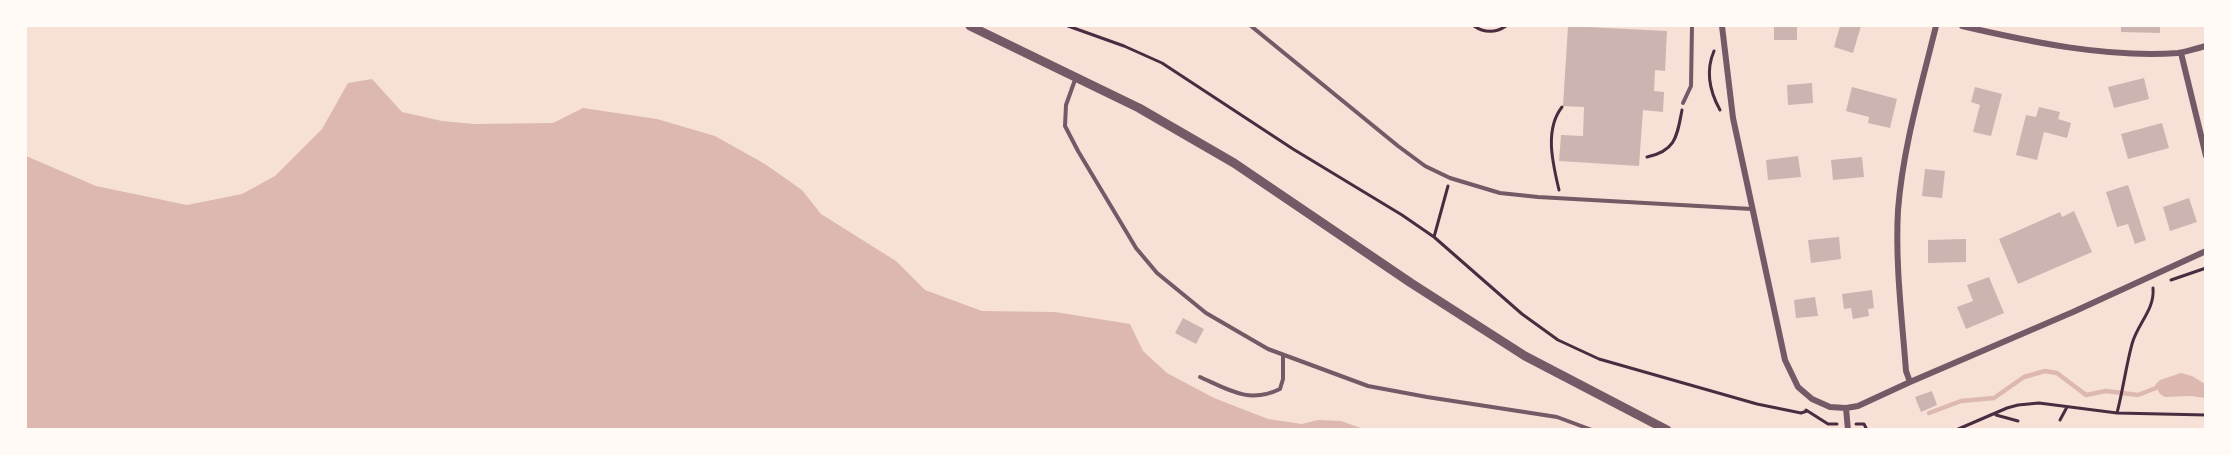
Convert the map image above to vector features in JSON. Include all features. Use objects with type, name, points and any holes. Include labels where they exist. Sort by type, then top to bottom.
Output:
[{"type":"street","points":[[970,26],[1139,108],[1234,163],[1411,283],[1526,356],[1667,429]]},
{"type":"street","points":[[1722,26],[1733,118],[1785,360],[1798,387],[1812,399],[1830,407],[1858,406],[2073,312],[2205,250]]},
{"type":"street","points":[[1910,382],[1906,370],[1898,255],[1898,212],[1909,133],[1936,26]]},
{"type":"street","points":[[1962,26],[2052,44],[2122,52],[2181,53],[2205,46]]},
{"type":"street","points":[[2181,53],[2205,156]]},
{"type":"street","points":[[1846,408],[1847,427]]},
{"type":"lane","points":[[1251,26],[1425,166],[1450,178],[1500,193],[1562,199],[1752,209]]},
{"type":"lane","points":[[1683,103],[1688,98],[1691,86],[1692,26]]},
{"type":"lane","points":[[1076,77],[1066,105],[1065,126],[1102,195],[1136,248],[1157,273],[1206,313],[1268,350],[1368,386],[1557,417],[1592,429]]},
{"type":"lane","points":[[1200,376],[1236,393],[1251,397],[1268,395],[1280,389],[1283,379],[1283,356]]},
{"type":"path","points":[[1068,26],[1124,46],[1162,63],[1273,137],[1371,195],[1434,237],[1522,314],[1558,340],[1589,354],[1664,379],[1757,404],[1801,413],[1807,411],[1828,424],[1847,427]]},
{"type":"path","points":[[1474,26],[1487,32],[1506,26]]},
{"type":"path","points":[[1647,157],[1657,155],[1674,142],[1679,132],[1683,103]]},
{"type":"path","points":[[1562,107],[1557,114],[1553,128],[1551,149],[1562,199]]},
{"type":"path","points":[[1434,237],[1450,178]]},
{"type":"path","points":[[2163,281],[2175,280],[2205,268]]},
{"type":"path","points":[[2117,413],[2132,343],[2151,307],[2154,297],[2153,288]]},
{"type":"path","points":[[1956,429],[2018,405],[2039,403],[2117,413],[2205,415]]},
{"type":"path","points":[[2060,420],[2067,407]]},
{"type":"path","points":[[1995,414],[2018,421]]},
{"type":"shaded area","points":[[372,79],[402,112],[442,121],[474,124],[553,123],[583,108],[657,119],[715,136],[765,164],[802,190],[821,214],[896,261],[925,290],[982,311],[1055,312],[1130,324],[1143,351],[1167,373],[1214,398],[1268,419],[1302,424],[1318,420],[1341,421],[1364,429],[26,429],[26,156],[96,186],[187,205],[242,194],[275,176],[322,129],[348,83]]},
{"type":"shaded area","points":[[2181,373],[2192,376],[2205,384],[2205,398],[2165,397],[2160,394],[2155,385],[2160,380]]},
{"type":"building","points":[[1568,26],[1667,31],[1665,71],[1655,70],[1654,91],[1664,92],[1663,112],[1643,110],[1639,166],[1559,161],[1561,135],[1583,136],[1584,107],[1563,106]]},
{"type":"building","points":[[1774,26],[1797,26],[1797,40],[1774,40]]},
{"type":"building","points":[[1840,26],[1861,26],[1853,53],[1834,47]]},
{"type":"building","points":[[2121,26],[2160,26],[2160,33],[2121,32]]},
{"type":"building","points":[[2144,78],[2149,99],[2114,108],[2108,87]]},
{"type":"building","points":[[1812,83],[1813,103],[1788,105],[1787,85]]},
{"type":"building","points":[[1852,87],[1897,99],[1890,128],[1868,123],[1869,117],[1846,111]]},
{"type":"building","points":[[1975,87],[2002,94],[1991,136],[1973,132],[1980,105],[1971,102]]},
{"type":"building","points":[[2039,107],[2060,112],[2058,119],[2071,123],[2067,138],[2044,132],[2037,160],[2016,155],[2026,115],[2036,117]]},
{"type":"building","points":[[2162,123],[2169,148],[2128,159],[2121,134]]},
{"type":"building","points":[[1798,156],[1801,177],[1768,180],[1766,160]]},
{"type":"building","points":[[1862,157],[1864,177],[1833,180],[1831,160]]},
{"type":"building","points":[[1925,169],[1945,171],[1942,198],[1922,196]]},
{"type":"building","points":[[2128,185],[2146,240],[2135,244],[2128,224],[2117,227],[2106,192]]},
{"type":"building","points":[[2189,198],[2197,222],[2170,231],[2163,207]]},
{"type":"building","points":[[2074,211],[2092,252],[2018,284],[1999,239],[2060,212],[2062,217]]},
{"type":"building","points":[[1839,237],[1841,259],[1811,263],[1808,240]]},
{"type":"building","points":[[1966,239],[1966,262],[1928,263],[1928,240]]},
{"type":"building","points":[[1989,277],[2004,313],[1966,329],[1957,307],[1973,301],[1967,285]]},
{"type":"building","points":[[1872,290],[1874,308],[1868,309],[1869,316],[1853,319],[1851,308],[1844,309],[1842,294]]},
{"type":"building","points":[[1815,297],[1818,316],[1796,318],[1794,300]]},
{"type":"building","points":[[1183,318],[1204,329],[1196,344],[1175,333]]},
{"type":"building","points":[[1932,391],[1937,405],[1921,412],[1915,397]]},
{"type":"waterway","points":[[1929,413],[1961,401],[1994,398],[2024,377],[2045,371],[2057,373],[2086,395],[2106,391],[2138,395],[2156,388]]}]
